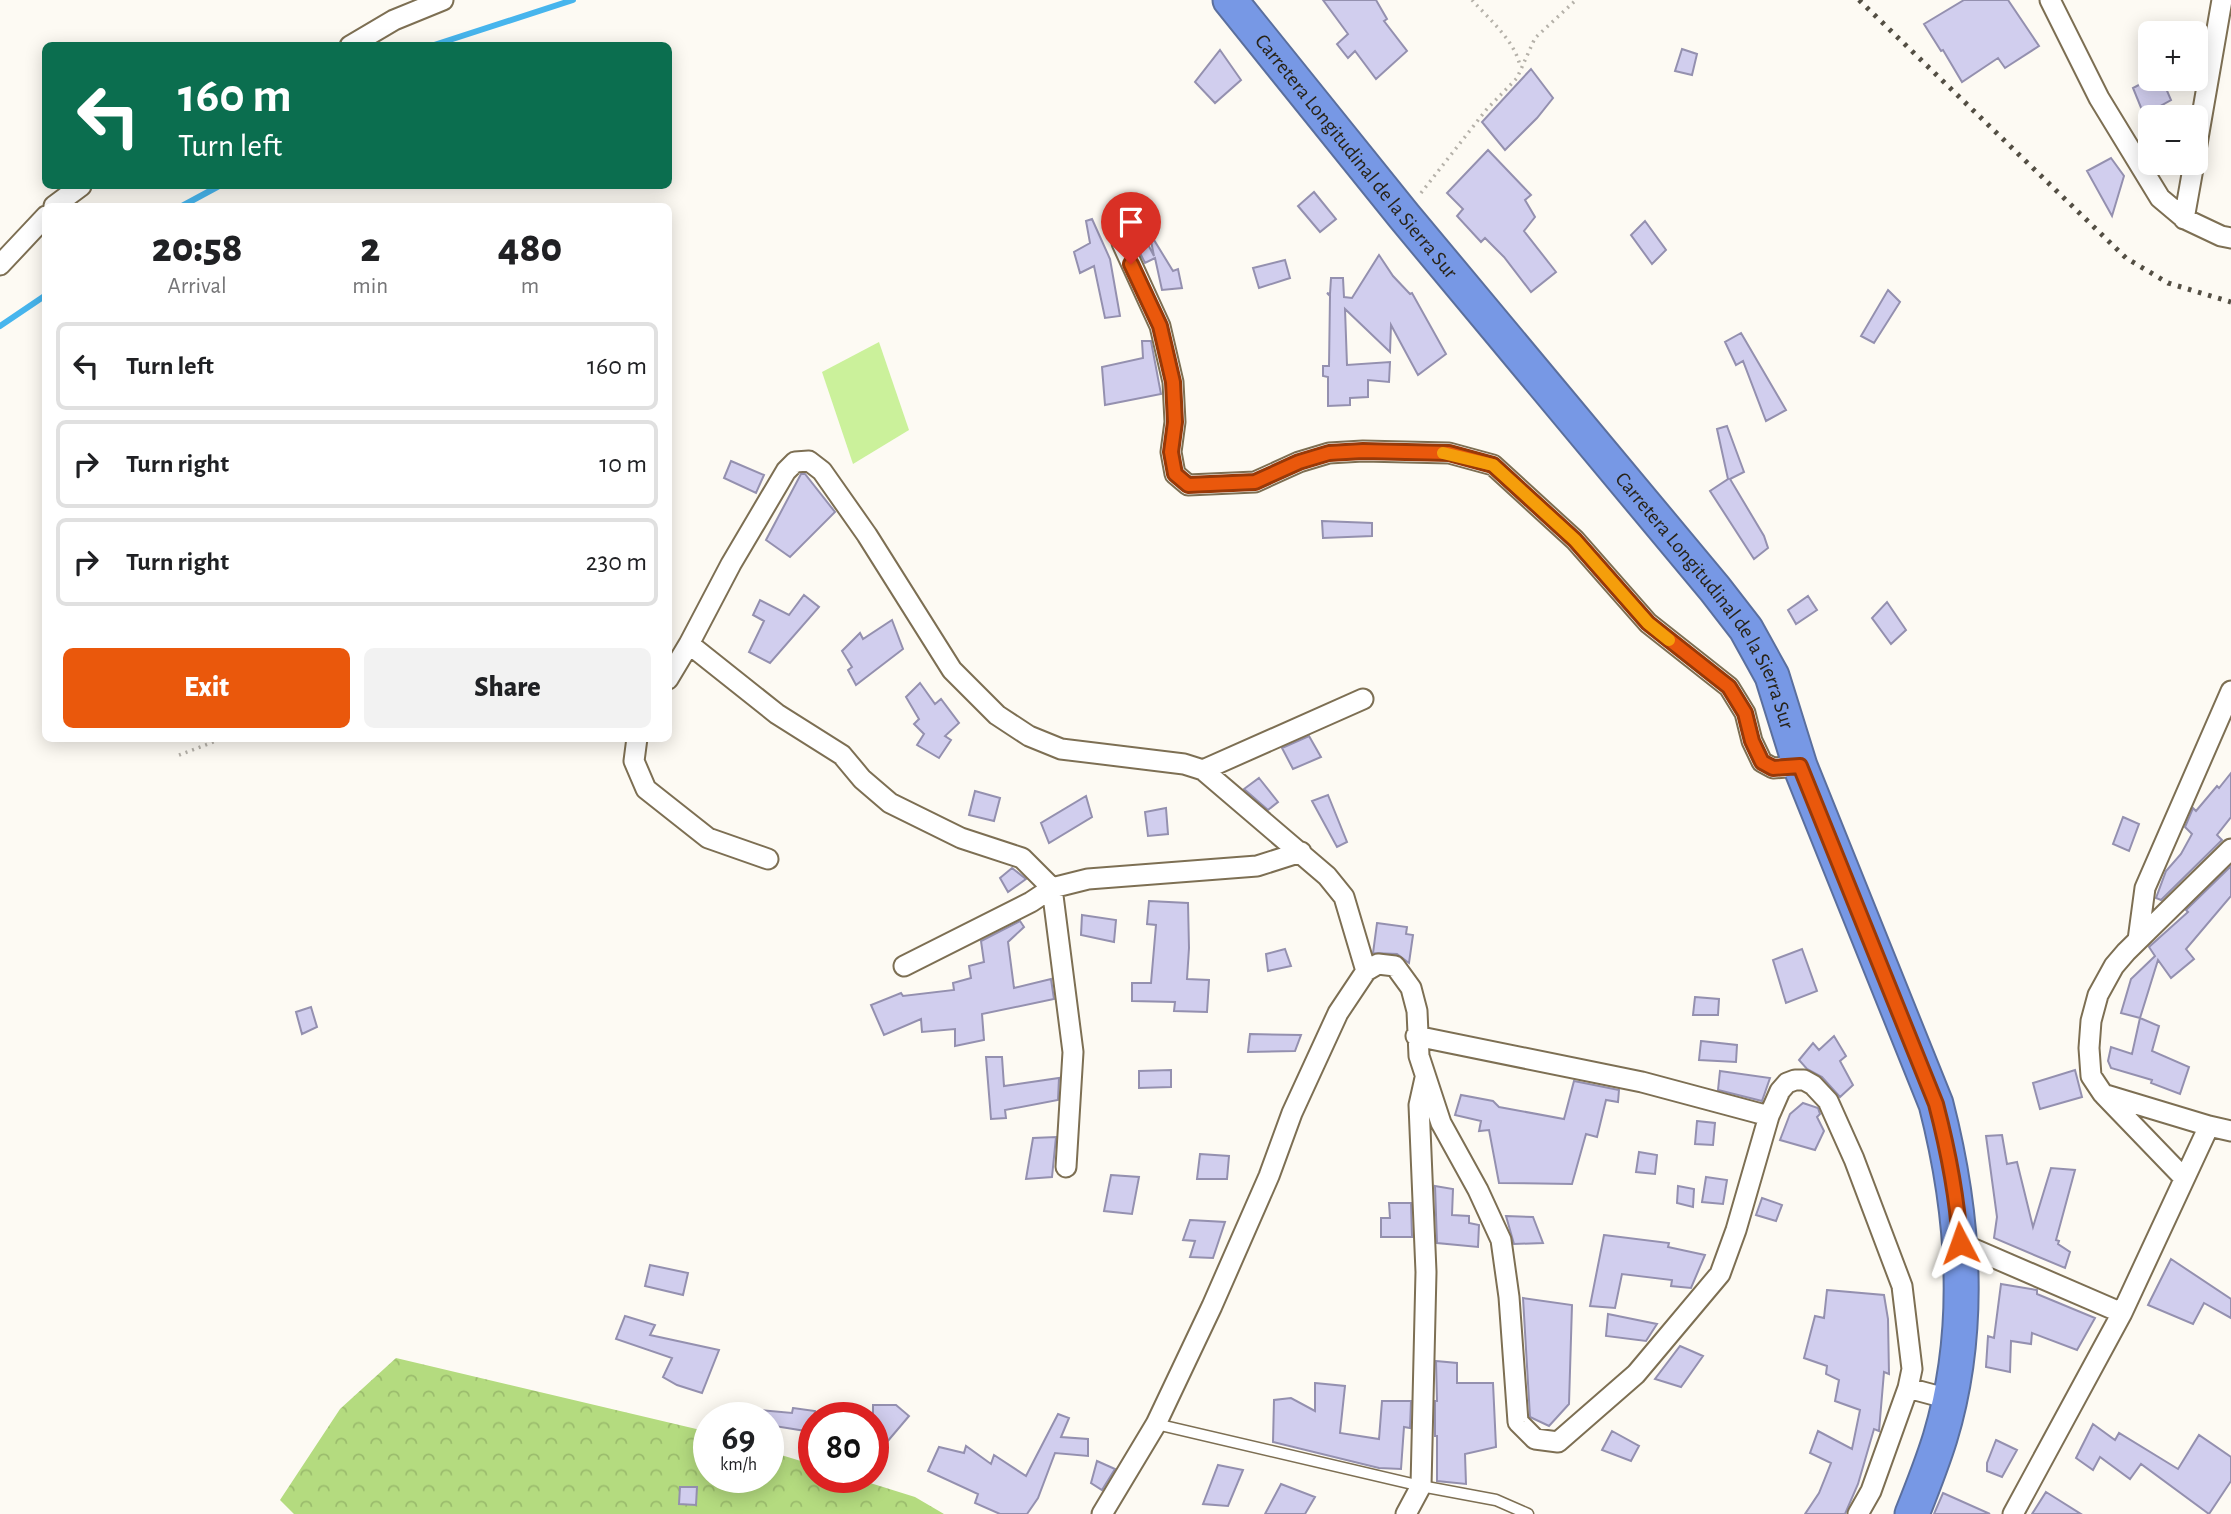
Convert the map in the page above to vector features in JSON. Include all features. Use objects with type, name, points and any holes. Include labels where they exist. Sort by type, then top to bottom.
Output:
[{"type":"highway","name":"Carretera Longitudinal de la Sierra Sur","points":[[1230,0],[1404,216],[1746,629],[1772,676],[1800,766],[1936,1104],[1952,1173],[1962,1282],[1959,1322],[1949,1399],[1940,1437],[1912,1514]]},
{"type":"street","points":[[357,42],[394,20],[443,0]]},
{"type":"street","points":[[2050,0],[2099,98],[2160,198],[2184,219],[2231,238]]},
{"type":"street","points":[[2204,105],[2222,0]]},
{"type":"street","points":[[2184,219],[2192,175]]},
{"type":"street","points":[[58,203],[78,189]]},
{"type":"street","points":[[0,265],[42,220]]},
{"type":"street","points":[[1122,243],[1160,326],[1173,382],[1175,422],[1171,452],[1175,474],[1188,485],[1255,482],[1299,462],[1329,453],[1449,453],[1493,465],[1575,540],[1648,623],[1729,687],[1745,713],[1752,741],[1762,762],[1773,768],[1800,766]]},
{"type":"street","points":[[672,672],[786,471],[794,462],[810,461],[822,471],[867,535],[952,670],[997,715],[1029,736],[1061,749],[1184,764],[1203,770],[1327,876],[1344,897],[1366,971]]},
{"type":"street","points":[[689,644],[777,714],[842,755],[862,779],[890,803],[961,838],[1022,858],[1052,888],[1073,1052],[1066,1167]]},
{"type":"street","points":[[2138,940],[2145,888],[2231,691]]},
{"type":"street","points":[[1203,770],[1363,699]]},
{"type":"street","points":[[636,742],[634,761],[646,789],[708,838],[768,859]]},
{"type":"street","points":[[2184,1178],[2103,1094],[2091,1076],[2091,1021],[2098,995],[2114,966],[2231,849]]},
{"type":"street","points":[[904,966],[1031,902],[1052,888],[1088,879],[1257,866],[1301,852]]},
{"type":"street","points":[[1102,1514],[1156,1424],[1233,1259],[1293,1113],[1338,1013],[1366,971],[1378,964],[1395,967],[1411,988],[1417,1011],[1416,1036],[1425,1077],[1441,1123],[1478,1190],[1501,1240],[1518,1422],[1535,1439],[1558,1441],[1636,1374],[1720,1273],[1736,1230],[1769,1116],[1780,1091],[1787,1083],[1804,1080],[1814,1085],[1828,1101],[1854,1159],[1902,1286],[1912,1369],[1908,1388],[1871,1490],[1858,1514]]},
{"type":"street","points":[[1416,1036],[1642,1082],[1769,1116]]},
{"type":"street","points":[[1406,1514],[1421,1486],[1426,1272],[1419,1105],[1425,1077]]},
{"type":"street","points":[[2103,1094],[2231,1132]]},
{"type":"street","points":[[2013,1514],[2122,1313],[2209,1126]]},
{"type":"street","points":[[1960,1243],[2122,1313]]},
{"type":"street","points":[[1908,1388],[1949,1399]]},
{"type":"lane","points":[[1156,1424],[1421,1486],[1496,1500],[1528,1514]]},
{"type":"path","points":[[1472,0],[1511,45],[1521,68]]},
{"type":"path","points":[[1404,216],[1486,110],[1511,85],[1535,38],[1576,0]]},
{"type":"path","points":[[179,755],[213,742]]},
{"type":"green space","points":[[879,342],[909,430],[853,464],[822,372]]},
{"type":"green space","points":[[396,1358],[693,1428],[693,1493],[784,1493],[784,1456],[798,1460],[798,1493],[889,1493],[889,1489],[915,1497],[944,1514],[294,1514],[280,1500],[340,1409]]},
{"type":"building","points":[[1323,0],[1376,0],[1387,19],[1384,21],[1407,51],[1376,79],[1355,51],[1348,58],[1337,44],[1348,34]]},
{"type":"building","points":[[1964,0],[2008,0],[2039,46],[2005,68],[1998,58],[1962,82],[1924,24]]},
{"type":"building","points":[[1682,49],[1697,54],[1692,75],[1675,71]]},
{"type":"building","points":[[1220,50],[1241,80],[1215,103],[1195,82]]},
{"type":"building","points":[[1531,69],[1553,98],[1505,150],[1482,122]]},
{"type":"building","points":[[2138,85],[2138,91],[2167,91],[2171,100],[2162,105],[2140,105],[2133,88]]},
{"type":"building","points":[[1488,150],[1531,195],[1525,200],[1535,217],[1524,231],[1556,272],[1531,292],[1504,257],[1485,238],[1481,242],[1457,216],[1463,209],[1447,193]]},
{"type":"building","points":[[2111,158],[2124,176],[2112,216],[2087,171]]},
{"type":"building","points":[[1314,192],[1336,219],[1320,232],[1298,206]]},
{"type":"building","points":[[1092,219],[1110,259],[1120,316],[1105,318],[1094,266],[1080,273],[1074,252],[1090,243],[1086,221]]},
{"type":"building","points":[[1645,221],[1666,250],[1652,264],[1631,235]]},
{"type":"building","points":[[1141,231],[1154,256],[1151,241],[1154,240],[1173,271],[1178,269],[1182,288],[1162,290],[1155,258],[1145,263],[1132,237]]},
{"type":"building","points":[[1379,255],[1393,276],[1412,293],[1446,354],[1418,375],[1391,325],[1390,352],[1345,309],[1347,365],[1390,362],[1389,382],[1368,380],[1368,397],[1350,398],[1350,405],[1328,406],[1328,377],[1323,376],[1323,366],[1329,366],[1330,296],[1327,293],[1330,294],[1331,278],[1343,278],[1344,297],[1352,298]]},
{"type":"building","points":[[1285,260],[1290,278],[1259,288],[1253,268]]},
{"type":"building","points":[[1888,290],[1900,302],[1874,343],[1861,336]]},
{"type":"building","points":[[1741,333],[1786,410],[1766,421],[1743,361],[1736,365],[1725,342]]},
{"type":"building","points":[[1142,341],[1151,341],[1161,394],[1105,405],[1102,367],[1143,358]]},
{"type":"building","points":[[1727,426],[1744,472],[1730,479],[1764,536],[1768,548],[1754,559],[1710,491],[1728,479],[1717,429]]},
{"type":"building","points":[[731,461],[764,475],[756,493],[724,478]]},
{"type":"building","points":[[801,474],[805,474],[835,512],[790,557],[766,540]]},
{"type":"building","points":[[1322,521],[1372,523],[1372,536],[1323,538]]},
{"type":"building","points":[[804,595],[819,607],[770,663],[749,652],[764,621],[753,615],[760,600],[789,615]]},
{"type":"building","points":[[1808,596],[1817,610],[1796,624],[1788,610]]},
{"type":"building","points":[[1887,602],[1906,630],[1891,644],[1872,618]]},
{"type":"building","points":[[892,620],[903,649],[856,685],[848,670],[852,667],[842,651],[860,633],[863,639]]},
{"type":"building","points":[[920,683],[935,704],[941,699],[959,723],[945,736],[951,740],[939,758],[917,745],[924,734],[914,724],[919,719],[906,697]]},
{"type":"building","points":[[1309,736],[1321,757],[1293,769],[1282,748]]},
{"type":"building","points":[[2231,773],[2231,817],[2217,835],[2222,840],[2161,900],[2156,898],[2166,871],[2181,854],[2192,834],[2185,827],[2193,808],[2196,811]]},
{"type":"building","points":[[1259,778],[1278,802],[1268,810],[1244,789]]},
{"type":"building","points":[[975,791],[1000,798],[994,821],[969,815]]},
{"type":"building","points":[[1328,795],[1347,842],[1337,847],[1312,801]]},
{"type":"building","points":[[1086,796],[1092,817],[1049,843],[1041,823]]},
{"type":"building","points":[[1166,808],[1168,834],[1148,836],[1145,812]]},
{"type":"building","points":[[2123,817],[2139,824],[2129,851],[2113,844]]},
{"type":"building","points":[[2231,866],[2231,896],[2186,949],[2194,959],[2171,978],[2158,960],[2140,1018],[2121,1013],[2131,979],[2155,956],[2149,947],[2188,912],[2186,910]]},
{"type":"building","points":[[1012,868],[1026,879],[1008,892],[1000,878]]},
{"type":"building","points":[[1149,901],[1188,903],[1187,979],[1209,980],[1207,1012],[1174,1011],[1175,1002],[1132,1001],[1132,983],[1151,983],[1156,925],[1147,924]]},
{"type":"building","points":[[1082,915],[1116,920],[1114,942],[1081,935]]},
{"type":"building","points":[[1020,921],[1024,927],[1008,942],[1014,988],[1051,979],[1054,999],[982,1014],[984,1040],[955,1046],[955,1029],[922,1032],[921,1019],[884,1035],[871,1005],[901,993],[903,996],[954,990],[953,983],[971,978],[969,966],[984,962],[981,941]]},
{"type":"building","points":[[1377,923],[1407,927],[1406,934],[1413,935],[1409,963],[1397,954],[1373,953]]},
{"type":"building","points":[[1285,949],[1291,966],[1268,971],[1266,954]]},
{"type":"building","points":[[1802,949],[1817,991],[1786,1003],[1773,960]]},
{"type":"building","points":[[1695,997],[1719,999],[1718,1015],[1693,1015]]},
{"type":"building","points":[[311,1007],[317,1027],[302,1034],[296,1012]]},
{"type":"building","points":[[2140,1018],[2159,1026],[2152,1051],[2189,1067],[2180,1094],[2151,1083],[2152,1080],[2111,1068],[2108,1061],[2111,1047],[2132,1054]]},
{"type":"building","points":[[1250,1034],[1301,1035],[1295,1051],[1248,1052]]},
{"type":"building","points":[[1834,1036],[1846,1056],[1840,1061],[1853,1085],[1840,1097],[1822,1077],[1807,1069],[1799,1060],[1813,1043],[1819,1050]]},
{"type":"building","points":[[1701,1041],[1737,1045],[1736,1062],[1699,1060]]},
{"type":"building","points":[[986,1057],[1002,1057],[1004,1086],[1059,1078],[1058,1100],[1005,1110],[1006,1118],[991,1119]]},
{"type":"building","points":[[1171,1070],[1171,1087],[1139,1088],[1139,1071]]},
{"type":"building","points":[[2075,1070],[2082,1097],[2040,1109],[2033,1083]]},
{"type":"building","points":[[1720,1071],[1770,1078],[1762,1101],[1718,1090]]},
{"type":"building","points":[[1574,1081],[1619,1090],[1618,1102],[1606,1100],[1597,1137],[1586,1134],[1572,1184],[1499,1183],[1489,1130],[1479,1131],[1481,1121],[1455,1115],[1461,1095],[1493,1101],[1499,1107],[1564,1119]]},
{"type":"building","points":[[1803,1103],[1818,1108],[1820,1114],[1817,1117],[1824,1131],[1815,1150],[1780,1140],[1790,1114]]},
{"type":"building","points":[[1697,1121],[1715,1123],[1713,1145],[1695,1144]]},
{"type":"building","points":[[2002,1135],[2007,1164],[2017,1162],[2033,1227],[2051,1168],[2075,1170],[2056,1240],[2070,1252],[2065,1268],[1994,1238],[1997,1217],[1986,1136]]},
{"type":"building","points":[[1056,1137],[1052,1177],[1026,1179],[1033,1138]]},
{"type":"building","points":[[1639,1152],[1657,1155],[1655,1174],[1636,1172]]},
{"type":"building","points":[[1200,1154],[1229,1156],[1227,1179],[1197,1179]]},
{"type":"building","points":[[1111,1175],[1139,1177],[1132,1214],[1104,1211]]},
{"type":"building","points":[[1706,1177],[1727,1180],[1723,1204],[1702,1202]]},
{"type":"building","points":[[1435,1186],[1453,1189],[1452,1215],[1469,1216],[1469,1223],[1479,1225],[1478,1247],[1437,1243]]},
{"type":"building","points":[[1678,1186],[1694,1189],[1693,1207],[1677,1203]]},
{"type":"building","points":[[1762,1198],[1782,1205],[1776,1221],[1756,1215]]},
{"type":"building","points":[[1389,1203],[1411,1203],[1412,1237],[1381,1237],[1381,1218],[1390,1218]]},
{"type":"building","points":[[1506,1216],[1533,1217],[1543,1243],[1514,1244]]},
{"type":"building","points":[[1190,1220],[1225,1222],[1213,1258],[1190,1257],[1195,1241],[1183,1240]]},
{"type":"building","points":[[1604,1235],[1669,1243],[1668,1247],[1705,1255],[1691,1288],[1671,1286],[1672,1280],[1622,1274],[1615,1308],[1590,1306]]},
{"type":"building","points":[[2171,1259],[2231,1299],[2231,1318],[2204,1303],[2193,1324],[2148,1305]]},
{"type":"building","points":[[650,1265],[688,1273],[683,1295],[645,1286]]},
{"type":"building","points":[[2001,1284],[2037,1290],[2037,1294],[2095,1318],[2077,1350],[2032,1333],[2031,1344],[2011,1341],[2010,1372],[1986,1367],[1988,1336],[1994,1338]]},
{"type":"building","points":[[1827,1290],[1884,1295],[1888,1319],[1889,1374],[1884,1372],[1879,1431],[1874,1429],[1858,1484],[1845,1514],[1805,1514],[1819,1493],[1831,1463],[1810,1453],[1818,1431],[1852,1449],[1860,1410],[1835,1401],[1839,1380],[1826,1374],[1827,1366],[1804,1358],[1815,1316],[1824,1318]]},
{"type":"building","points":[[1523,1298],[1572,1305],[1569,1404],[1549,1426],[1530,1417]]},
{"type":"building","points":[[1608,1314],[1657,1324],[1646,1341],[1606,1336]]},
{"type":"building","points":[[625,1316],[655,1325],[650,1335],[719,1350],[702,1393],[663,1377],[672,1358],[616,1339]]},
{"type":"building","points":[[1680,1346],[1703,1356],[1681,1387],[1655,1379]]},
{"type":"building","points":[[1436,1361],[1457,1363],[1457,1383],[1493,1383],[1496,1447],[1465,1454],[1466,1484],[1437,1481]]},
{"type":"building","points":[[1315,1383],[1345,1386],[1340,1433],[1379,1439],[1382,1401],[1411,1401],[1410,1428],[1404,1427],[1401,1469],[1379,1468],[1273,1442],[1274,1400],[1291,1398],[1315,1411]]},
{"type":"building","points":[[889,1405],[896,1405],[909,1416],[889,1440]]},
{"type":"building","points":[[793,1408],[798,1409],[798,1430],[784,1428],[784,1412],[792,1413]]},
{"type":"building","points":[[1058,1414],[1069,1418],[1061,1437],[1088,1439],[1088,1456],[1055,1453],[1038,1498],[1027,1514],[1000,1514],[975,1503],[978,1494],[928,1471],[939,1447],[964,1453],[966,1446],[991,1464],[994,1455],[1026,1476]]},
{"type":"building","points":[[2093,1424],[2115,1440],[2119,1433],[2178,1469],[2199,1435],[2231,1457],[2231,1481],[2209,1514],[2141,1464],[2130,1479],[2100,1457],[2093,1470],[2076,1458]]},
{"type":"building","points":[[1612,1431],[1639,1446],[1631,1461],[1602,1450]]},
{"type":"building","points":[[1996,1440],[2017,1450],[2002,1477],[1987,1471],[1987,1463]]},
{"type":"building","points":[[1097,1461],[1115,1469],[1102,1490],[1091,1483]]},
{"type":"building","points":[[1218,1465],[1243,1470],[1228,1506],[1203,1504]]},
{"type":"building","points":[[1281,1484],[1315,1497],[1305,1514],[1265,1514]]},
{"type":"building","points":[[680,1487],[693,1487],[693,1493],[697,1493],[696,1505],[679,1504]]},
{"type":"building","points":[[2046,1492],[2081,1514],[2032,1514]]},
{"type":"building","points":[[1943,1493],[1990,1514],[1934,1514]]},
{"type":"waterway","points":[[443,42],[573,0]]},
{"type":"waterway","points":[[188,203],[213,189]]},
{"type":"waterway","points":[[0,326],[42,298]]},
{"type":"railway","points":[[1859,0],[2126,258],[2168,283],[2231,302]]},
{"type":"slow traffic","points":[[1443,453],[1493,465],[1575,540],[1648,623],[1669,640]]},
{"type":"route","points":[[1131,264],[1160,326],[1173,382],[1175,422],[1171,452],[1175,474],[1188,485],[1255,482],[1299,462],[1329,453],[1449,453],[1493,465],[1575,540],[1648,623],[1729,687],[1745,713],[1752,741],[1762,762],[1773,768],[1800,766],[1936,1104],[1958,1207],[1960,1243]]}]
